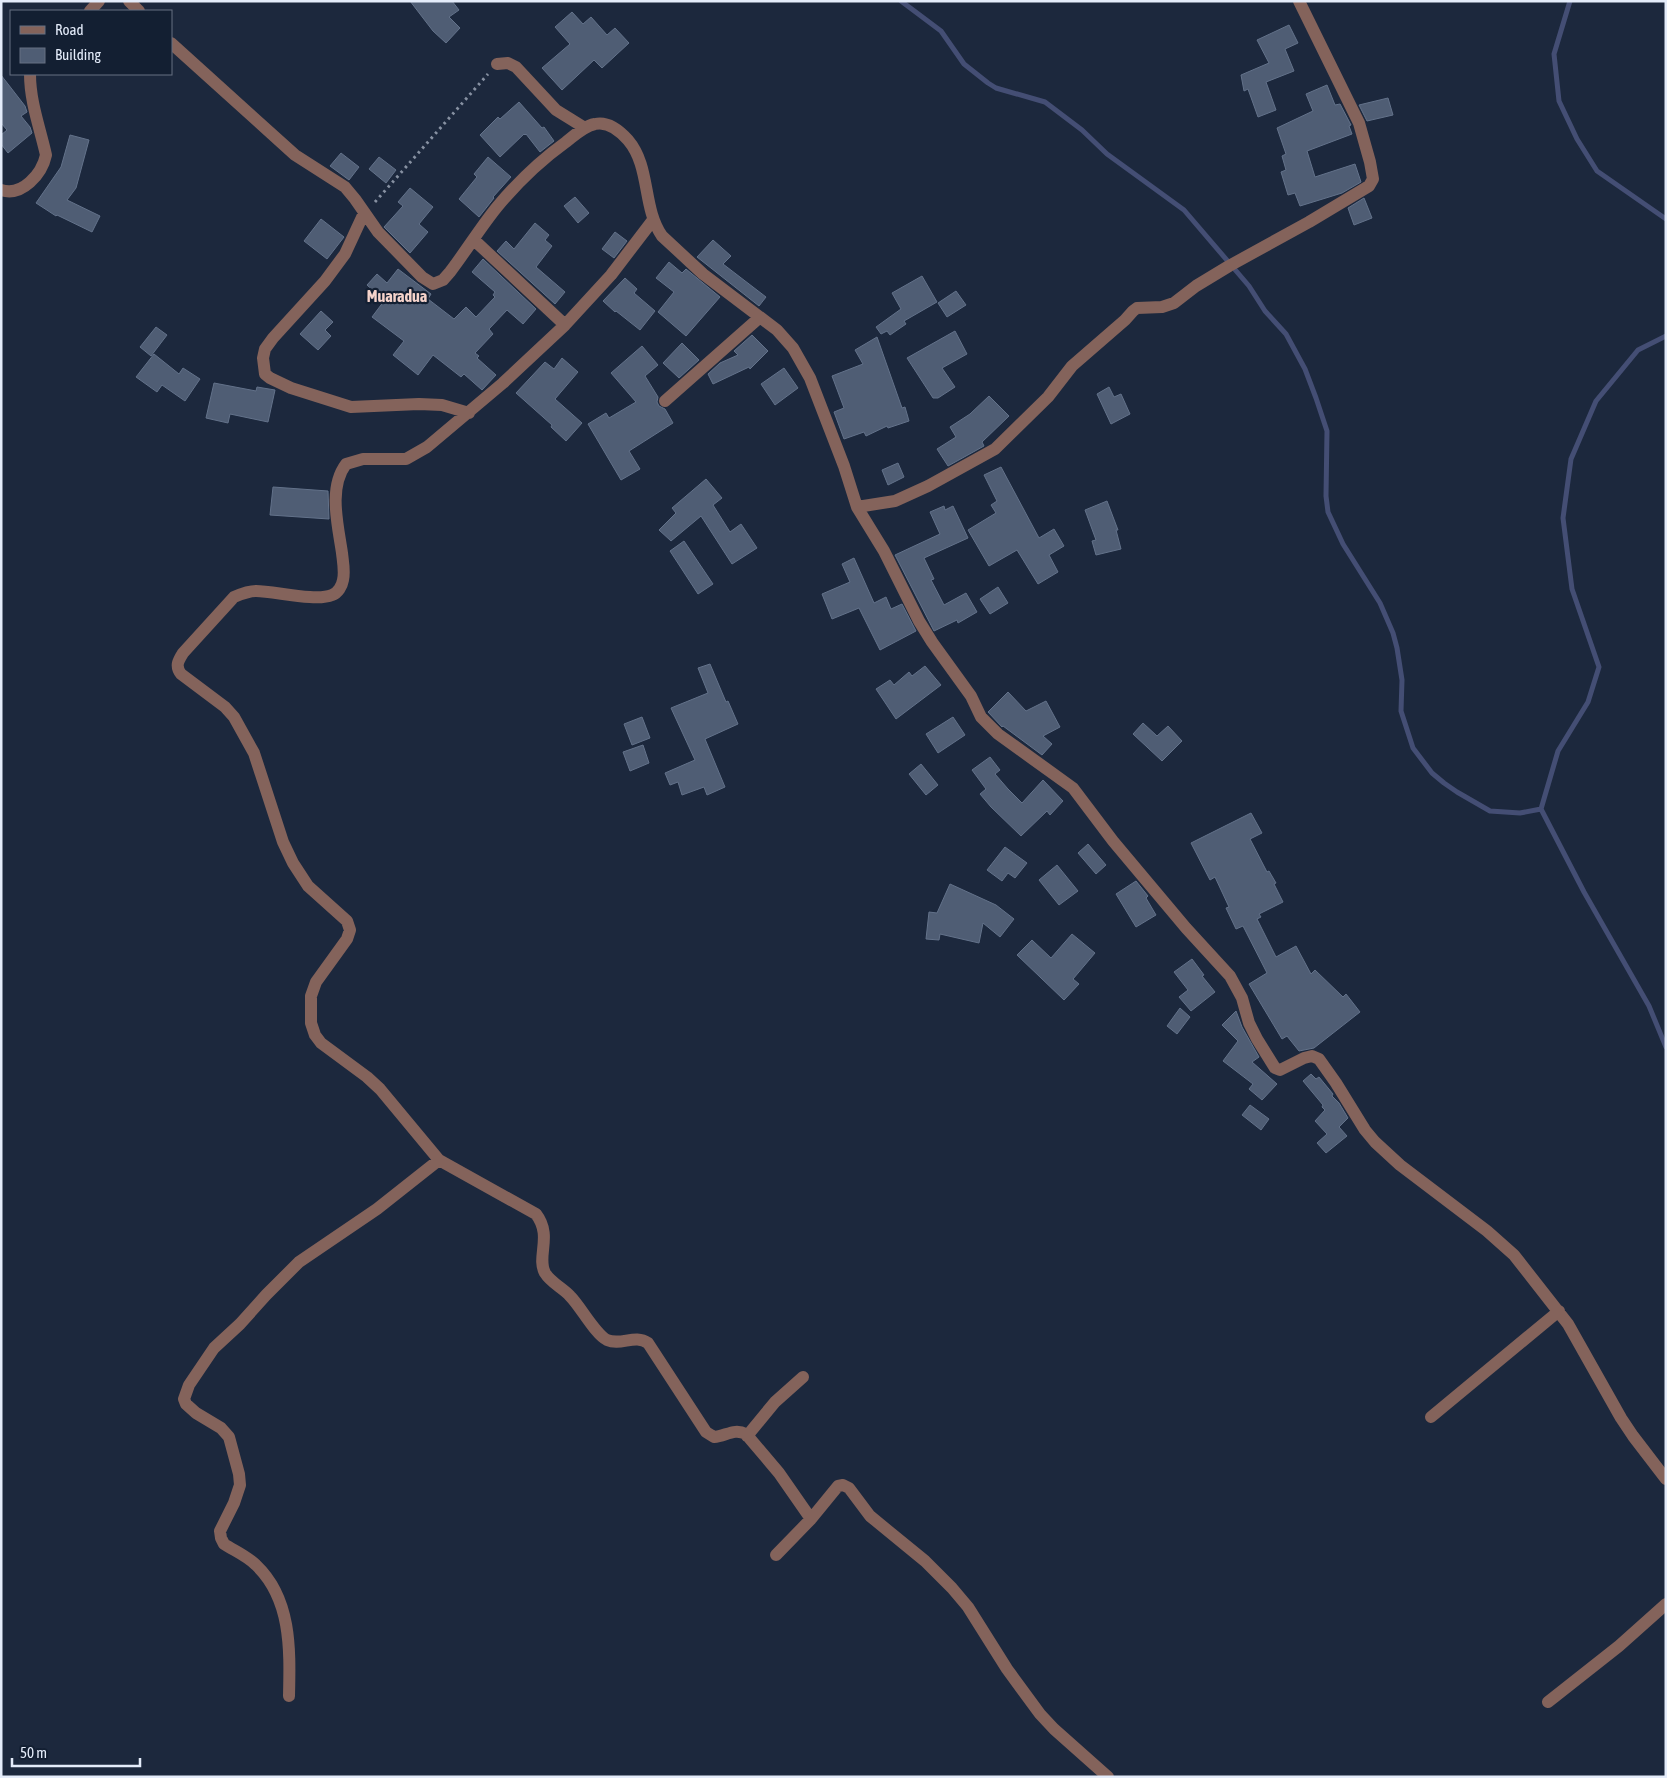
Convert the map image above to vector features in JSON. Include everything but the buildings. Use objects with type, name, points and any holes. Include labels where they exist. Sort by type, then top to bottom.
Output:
[{"type":"street","points":[[129,1],[138,10]]},
{"type":"street","points":[[857,507],[895,501],[928,486],[995,449],[1048,397],[1072,366],[1119,326],[1132,311],[1137,308],[1162,307],[1174,302],[1229,266],[1369,186],[1373,178],[1358,123],[1299,1]]},
{"type":"street","points":[[172,44],[295,155],[345,187],[378,232],[422,277],[433,284],[443,280],[496,209],[517,186],[541,162],[585,128],[595,124],[603,124],[610,126],[627,139],[634,148],[644,178],[653,220],[662,236],[703,274],[777,330],[793,348],[804,365],[829,426],[857,507],[884,552],[919,621],[971,696],[981,717],[998,734],[1073,788],[1112,841],[1186,928],[1230,976],[1242,998],[1257,1039],[1274,1068],[1280,1070],[1312,1056],[1319,1059],[1375,1142],[1389,1156],[1498,1240],[1514,1255],[1559,1311],[1582,1347],[1625,1424],[1666,1480]]},
{"type":"street","points":[[496,64],[508,63],[516,67],[556,110],[585,128]]},
{"type":"street","points":[[1,190],[12,192],[21,189],[36,176],[45,162],[46,155],[34,112],[30,75]]},
{"type":"street","points":[[364,214],[345,254],[310,299],[265,349],[263,358],[266,374],[270,378],[291,388],[350,407],[442,405],[470,413]]},
{"type":"street","points":[[653,220],[611,275],[565,325],[470,413],[427,447],[406,459],[363,459],[346,464],[340,472],[336,484],[344,580],[340,588],[333,595],[303,596],[255,591],[234,597],[182,653],[177,662],[177,669],[225,707],[243,732],[254,753],[283,842],[293,863],[308,886],[347,921],[350,930],[347,939],[316,982],[312,996],[311,1023],[321,1043],[380,1089],[440,1160],[536,1214],[544,1230],[543,1269],[546,1276],[571,1297],[603,1337],[614,1342],[638,1339],[648,1343],[706,1432],[714,1437],[738,1431],[747,1436],[779,1473],[811,1519]]},
{"type":"street","points":[[474,240],[565,325]]},
{"type":"street","points":[[665,401],[760,318]]},
{"type":"street","points":[[290,1696],[290,1666],[286,1622],[275,1588],[256,1565],[224,1544],[221,1538],[220,1531],[234,1504],[240,1485],[232,1445],[229,1437],[221,1428],[190,1409],[184,1399],[186,1391],[214,1348],[300,1262],[364,1219],[440,1160]]},
{"type":"street","points":[[1431,1417],[1559,1311]]},
{"type":"street","points":[[747,1436],[775,1402],[803,1377]]},
{"type":"street","points":[[776,1555],[811,1519],[838,1486],[842,1485],[849,1488],[861,1506],[876,1521],[905,1544],[952,1588],[968,1608],[1007,1669],[1040,1714],[1108,1777]]},
{"type":"street","points":[[1548,1702],[1619,1646],[1666,1604]]},
{"type":"path","points":[[364,214],[496,64]]},
{"type":"waterway","points":[[901,1],[941,31],[964,64],[988,83],[996,88],[1045,102],[1082,130],[1107,154],[1184,210],[1249,286],[1265,311],[1286,334],[1305,369],[1316,398],[1327,431],[1326,496],[1328,512],[1343,544],[1380,603],[1393,633],[1402,680],[1401,711],[1413,748],[1432,773],[1444,783],[1490,811],[1520,813],[1541,809]]},
{"type":"waterway","points":[[1570,1],[1554,54],[1559,101],[1577,139],[1597,171],[1666,219]]},
{"type":"waterway","points":[[1666,336],[1638,350],[1596,401],[1571,459],[1563,518],[1572,589],[1599,667],[1588,702],[1558,751],[1541,809],[1584,892],[1649,1006],[1666,1047]]},
{"type":"district","name":"Muaradua","points":[[397,296]]}]
